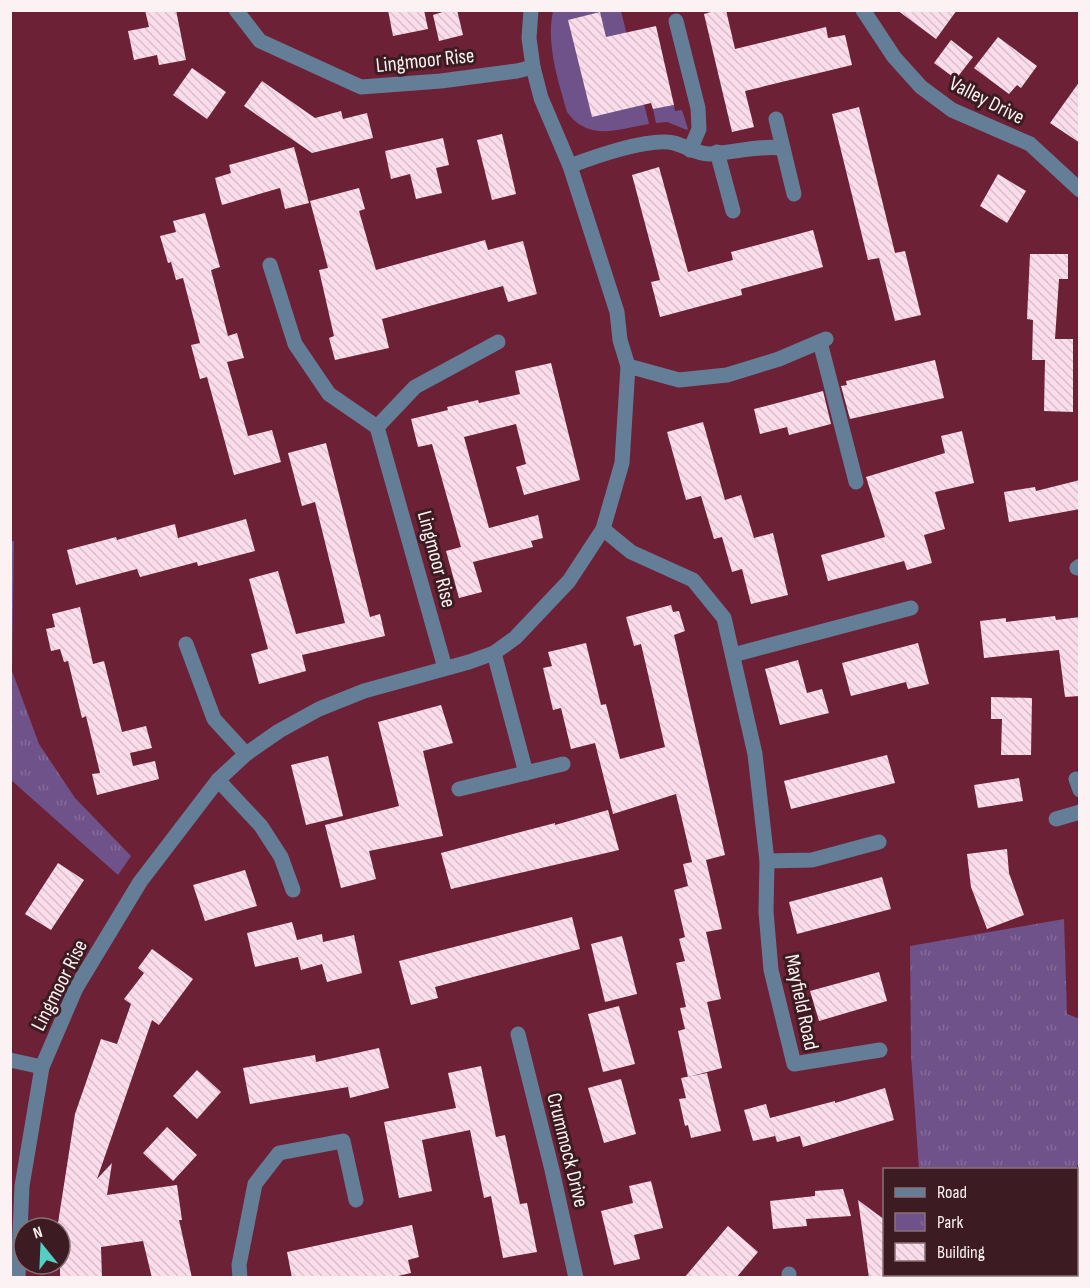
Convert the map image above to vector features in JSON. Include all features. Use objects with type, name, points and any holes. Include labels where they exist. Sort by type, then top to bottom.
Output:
[{"type":"street","name":"Lingmoor Rise","points":[[236,10],[260,40],[360,87],[441,81],[533,67]]},
{"type":"street","name":"Lingmoor Rise","points":[[18,1278],[22,1186],[42,1067],[76,988],[140,882],[218,780],[246,754],[279,731],[319,709],[364,691],[494,653],[515,638],[569,581],[603,530],[622,463],[628,366],[620,340],[617,312],[570,166],[542,98],[533,67],[529,38],[531,10]]},
{"type":"street","name":"Valley Drive","points":[[863,10],[894,57],[921,87],[952,110],[1030,144],[1080,189]]},
{"type":"street","points":[[676,21],[698,108],[699,129],[690,150]]},
{"type":"street","points":[[776,119],[795,194]]},
{"type":"street","points":[[570,166],[640,144],[673,142],[690,150],[707,154],[770,146],[783,148]]},
{"type":"street","points":[[717,152],[733,211]]},
{"type":"street","points":[[270,265],[295,344],[329,394],[377,427],[415,387],[498,342]]},
{"type":"street","points":[[628,366],[679,380],[727,375],[779,359],[823,340],[856,482]]},
{"type":"street","name":"Lingmoor Rise","points":[[377,427],[444,668]]},
{"type":"street","name":"Mayfield Road","points":[[603,530],[631,552],[693,580],[724,618],[755,754],[767,861],[766,912],[771,970],[794,1064],[880,1050]]},
{"type":"street","points":[[733,655],[911,608]]},
{"type":"street","points":[[186,644],[214,719],[246,754]]},
{"type":"street","points":[[494,653],[526,772]]},
{"type":"street","points":[[459,789],[563,764]]},
{"type":"street","points":[[218,780],[261,826],[281,857],[293,890]]},
{"type":"street","points":[[1056,819],[1080,812]]},
{"type":"street","points":[[767,861],[812,860],[879,842]]},
{"type":"street","name":"Crummock Drive","points":[[518,1034],[576,1278]]},
{"type":"street","points":[[10,1060],[42,1067]]},
{"type":"street","points":[[240,1278],[239,1265],[255,1184],[279,1153],[343,1142],[356,1200]]},
{"type":"green space","points":[[553,11],[621,11],[649,124],[615,130],[594,130],[575,121],[567,112],[552,49]]},
{"type":"green space","points":[[674,105],[675,111],[682,110],[687,130],[667,122],[656,123],[653,109]]},
{"type":"green space","points":[[11,541],[14,541],[12,671],[39,744],[75,798],[131,856],[118,875],[11,780]]},
{"type":"green space","points":[[1064,919],[1067,1014],[1080,1019],[1080,1164],[1077,1165],[1077,1168],[919,1168],[911,1055],[910,946]]},
{"type":"green space","points":[[1078,1176],[1079,1277],[927,1277],[1078,1276]]},
{"type":"building","points":[[145,10],[176,10],[186,60],[159,65],[157,55],[134,60],[128,31],[149,27]]},
{"type":"building","points":[[388,10],[424,10],[428,29],[393,36]]},
{"type":"building","points":[[457,10],[463,35],[439,41],[433,15]]},
{"type":"building","points":[[726,10],[735,49],[826,27],[828,38],[845,35],[852,65],[745,91],[754,127],[732,132],[704,14]]},
{"type":"building","points":[[897,10],[957,10],[936,39]]},
{"type":"building","points":[[600,12],[606,37],[656,26],[674,105],[653,109],[651,103],[592,117],[568,20]]},
{"type":"building","points":[[998,37],[1037,66],[1021,88],[1017,85],[1009,94],[974,68]]},
{"type":"building","points":[[951,40],[973,57],[956,79],[934,63]]},
{"type":"building","points":[[192,68],[226,92],[207,119],[173,95]]},
{"type":"building","points":[[262,81],[315,118],[341,111],[343,119],[367,113],[373,138],[312,153],[244,106]]},
{"type":"building","points":[[1080,81],[1080,143],[1050,123]]},
{"type":"building","points":[[859,107],[895,253],[905,251],[921,315],[895,321],[879,258],[868,260],[832,114]]},
{"type":"building","points":[[502,134],[516,194],[492,200],[477,140]]},
{"type":"building","points":[[443,138],[449,165],[436,168],[442,193],[416,199],[410,174],[391,179],[385,151]]},
{"type":"building","points":[[294,147],[309,203],[285,209],[280,188],[222,205],[215,178],[231,173],[229,165]]},
{"type":"building","points":[[659,167],[688,272],[733,260],[731,252],[813,230],[823,267],[741,289],[742,295],[660,317],[651,282],[660,280],[632,175]]},
{"type":"building","points":[[998,174],[1026,191],[1007,223],[980,206]]},
{"type":"building","points":[[359,188],[365,209],[359,211],[376,270],[485,240],[488,250],[523,241],[537,294],[508,302],[503,286],[382,319],[389,348],[335,360],[329,338],[334,336],[319,270],[328,268],[310,201]]},
{"type":"building","points":[[205,213],[220,267],[211,270],[228,336],[237,333],[244,358],[227,362],[248,436],[272,430],[281,462],[234,475],[207,377],[200,379],[191,345],[200,343],[183,278],[176,280],[160,236],[176,232],[173,221]]},
{"type":"building","points":[[1030,254],[1068,254],[1068,279],[1059,279],[1055,339],[1073,339],[1073,412],[1044,411],[1045,360],[1032,360],[1033,320],[1027,319]]},
{"type":"building","points":[[935,360],[944,398],[850,419],[841,386],[847,385],[846,381]]},
{"type":"building","points":[[551,363],[580,480],[524,495],[516,467],[526,464],[516,424],[464,437],[489,528],[538,515],[543,538],[531,541],[533,547],[473,562],[482,592],[459,598],[446,551],[461,547],[432,444],[418,447],[411,419],[448,410],[447,407],[520,394],[515,371]]},
{"type":"building","points":[[823,391],[831,424],[789,435],[787,427],[760,434],[754,409]]},
{"type":"building","points":[[703,422],[725,500],[741,495],[754,538],[773,533],[788,595],[751,604],[742,569],[732,572],[722,537],[714,539],[701,496],[686,500],[667,432]]},
{"type":"building","points":[[962,431],[974,483],[935,492],[945,529],[924,535],[932,563],[907,570],[904,561],[828,581],[821,555],[885,537],[866,477],[945,453],[941,436]]},
{"type":"building","points":[[326,443],[370,617],[380,614],[385,636],[302,655],[306,671],[259,684],[251,654],[268,649],[249,579],[278,571],[296,634],[345,623],[315,502],[302,506],[288,453]]},
{"type":"building","points":[[1080,480],[1080,509],[1009,522],[1004,492],[1035,487],[1036,491]]},
{"type":"building","points":[[246,519],[255,551],[198,566],[197,562],[140,577],[137,569],[76,585],[67,550],[116,537],[117,540],[175,524],[178,538]]},
{"type":"building","points":[[671,605],[673,612],[679,611],[685,631],[674,635],[725,855],[706,860],[722,929],[706,932],[721,999],[707,1002],[722,1068],[688,1077],[678,1031],[685,1029],[680,1008],[686,1007],[676,963],[685,961],[679,939],[685,937],[674,890],[688,886],[683,864],[692,862],[676,794],[613,814],[595,743],[571,749],[561,708],[553,710],[543,668],[552,666],[548,652],[586,643],[601,705],[606,704],[620,759],[665,747],[641,644],[634,646],[626,617]]},
{"type":"building","points":[[80,607],[93,664],[104,661],[122,732],[146,726],[152,748],[130,753],[133,766],[155,761],[159,779],[97,795],[92,774],[100,773],[86,716],[82,718],[68,661],[64,662],[60,649],[51,651],[46,629],[55,627],[52,614]]},
{"type":"building","points":[[1055,616],[1056,620],[1080,617],[1080,696],[1065,697],[1059,650],[984,658],[980,621],[1006,618],[1006,622]]},
{"type":"building","points":[[918,643],[929,684],[908,689],[906,682],[851,696],[842,663]]},
{"type":"building","points":[[798,660],[807,693],[822,689],[829,713],[780,725],[765,669]]},
{"type":"building","points":[[991,697],[1032,698],[1031,755],[1001,755],[1002,719],[991,719]]},
{"type":"building","points":[[441,705],[453,743],[423,751],[443,836],[369,851],[376,879],[341,888],[325,825],[399,806],[378,722]]},
{"type":"building","points":[[887,755],[895,783],[791,809],[784,781]]},
{"type":"building","points":[[328,756],[343,816],[306,825],[291,765]]},
{"type":"building","points":[[1019,778],[1023,801],[978,808],[974,785]]},
{"type":"building","points":[[608,810],[619,850],[451,889],[441,853]]},
{"type":"building","points":[[1007,849],[1009,873],[1024,915],[987,929],[971,887],[967,854]]},
{"type":"building","points":[[58,863],[84,880],[51,930],[25,914]]},
{"type":"building","points":[[245,870],[257,906],[205,921],[193,885]]},
{"type":"building","points":[[882,877],[891,909],[797,934],[789,902]]},
{"type":"building","points":[[572,917],[580,949],[435,987],[438,998],[411,1005],[399,961]]},
{"type":"building","points":[[292,922],[297,940],[322,934],[323,942],[354,935],[362,973],[327,982],[322,964],[301,970],[298,957],[255,967],[247,933]]},
{"type":"building","points":[[622,936],[637,994],[605,1002],[591,944]]},
{"type":"building","points":[[152,949],[193,979],[159,1025],[152,1020],[97,1179],[112,1163],[107,1195],[177,1185],[182,1220],[179,1220],[192,1278],[152,1278],[143,1241],[101,1247],[102,1278],[60,1278],[60,1276],[72,1276],[72,1216],[59,1216],[75,1114],[101,1039],[117,1044],[131,1004],[124,999],[144,973],[138,968]]},
{"type":"building","points":[[879,972],[887,1001],[819,1021],[810,991]]},
{"type":"building","points":[[619,1006],[635,1064],[603,1072],[588,1014]]},
{"type":"building","points":[[379,1048],[389,1088],[350,1098],[348,1087],[250,1104],[243,1068],[315,1055],[316,1062]]},
{"type":"building","points":[[481,1066],[496,1137],[505,1135],[520,1204],[527,1203],[537,1252],[503,1258],[491,1196],[484,1198],[470,1130],[422,1140],[432,1191],[399,1198],[384,1122],[456,1108],[448,1073]]},
{"type":"building","points":[[197,1070],[221,1092],[197,1119],[173,1096]]},
{"type":"building","points":[[707,1073],[721,1131],[691,1138],[688,1125],[685,1126],[679,1099],[686,1098],[681,1078]]},
{"type":"building","points":[[621,1079],[636,1134],[604,1143],[588,1088]]},
{"type":"building","points":[[885,1088],[894,1120],[803,1147],[800,1136],[777,1142],[771,1122],[775,1136],[753,1141],[744,1110],[766,1104],[770,1118],[835,1101],[835,1103]]},
{"type":"building","points":[[167,1127],[197,1155],[173,1181],[143,1153]]},
{"type":"building","points":[[651,1181],[663,1228],[634,1235],[640,1259],[614,1265],[601,1211],[633,1203],[629,1186]]},
{"type":"building","points":[[843,1189],[851,1216],[806,1219],[807,1226],[773,1229],[770,1201],[815,1196],[815,1191]]},
{"type":"building","points":[[858,1200],[883,1219],[883,1276],[885,1278],[869,1278]]},
{"type":"building","points":[[412,1225],[419,1257],[408,1260],[411,1273],[389,1278],[292,1278],[287,1252]]},
{"type":"building","points":[[728,1226],[758,1252],[736,1278],[684,1278]]}]
